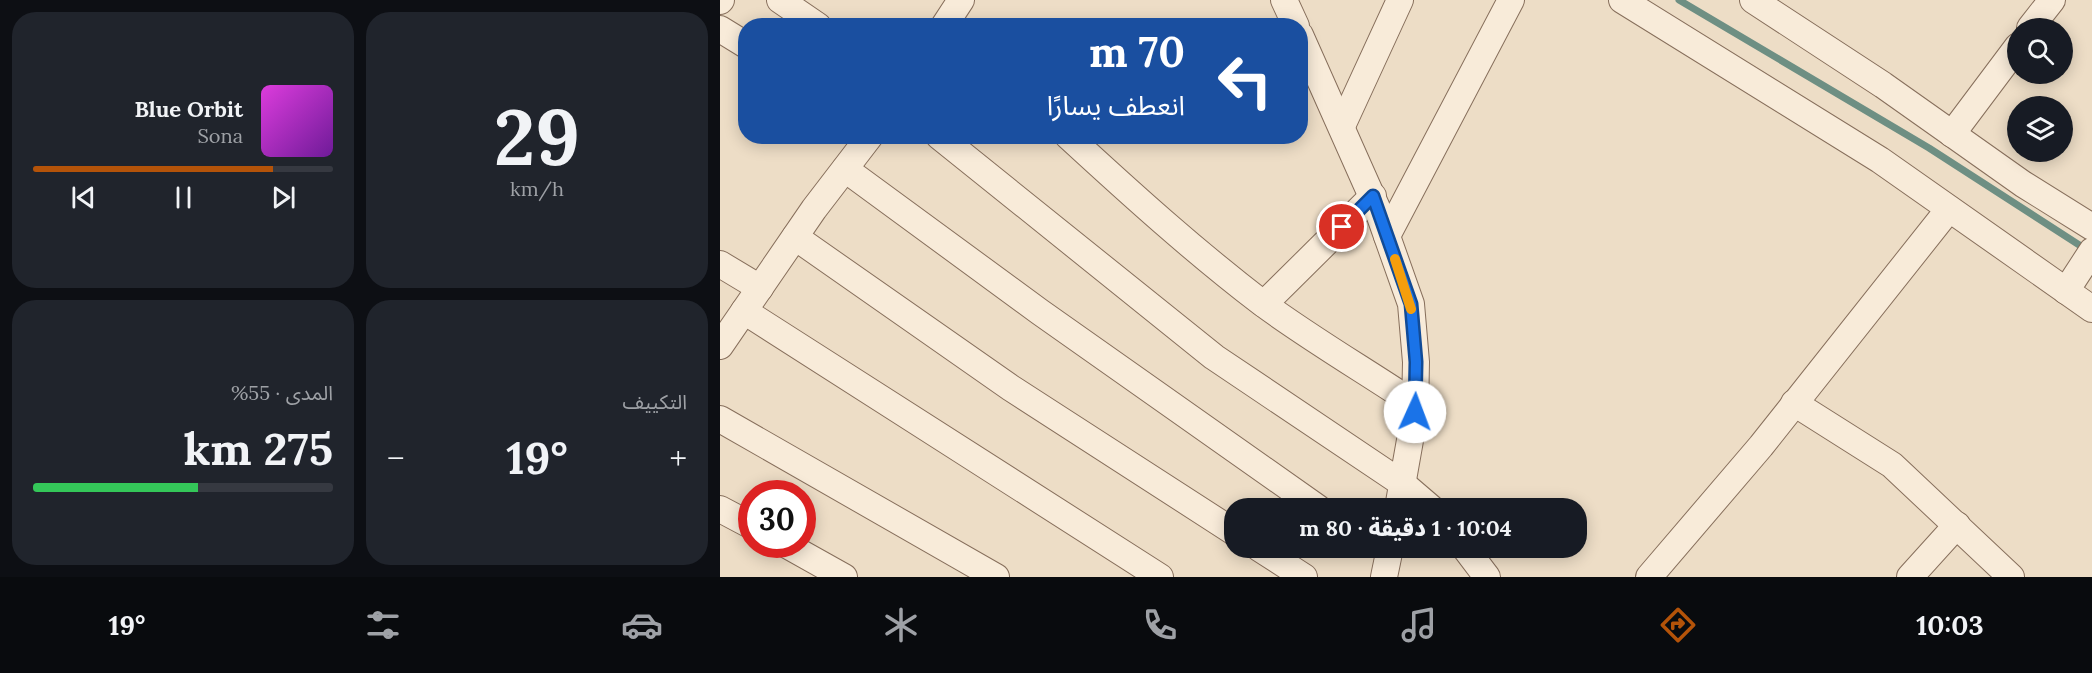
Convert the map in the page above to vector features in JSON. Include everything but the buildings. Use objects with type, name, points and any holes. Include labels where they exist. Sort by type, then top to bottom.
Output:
[{"type":"street","points":[[780,0],[806,18]]},
{"type":"street","points":[[950,18],[962,0]]},
{"type":"street","points":[[1284,0],[1292,18]]},
{"type":"street","points":[[1342,126],[1400,0]]},
{"type":"street","points":[[1387,236],[1511,0]]},
{"type":"street","points":[[1622,0],[1880,160],[2092,309]]},
{"type":"street","points":[[1753,0],[2023,184],[2092,227]]},
{"type":"street","points":[[2038,18],[2052,0]]},
{"type":"street","points":[[720,29],[738,40]]},
{"type":"street","points":[[1308,52],[1373,196],[1411,304],[1416,362],[1415,404],[1400,498]]},
{"type":"street","points":[[1952,134],[2007,61]]},
{"type":"street","points":[[720,346],[795,237],[864,144]]},
{"type":"street","points":[[949,144],[1214,357],[1403,484],[1419,498]]},
{"type":"street","points":[[1077,144],[1146,209],[1264,304],[1415,404]]},
{"type":"street","points":[[845,169],[1040,312],[1304,498]]},
{"type":"street","points":[[1264,304],[1373,196]]},
{"type":"street","points":[[1649,577],[1794,403],[1949,209]]},
{"type":"street","points":[[795,237],[1011,388],[1224,526]]},
{"type":"street","points":[[2066,291],[2092,251]]},
{"type":"street","points":[[720,264],[760,288]]},
{"type":"street","points":[[744,311],[1160,577]]},
{"type":"street","points":[[1794,403],[1892,465],[2011,577]]},
{"type":"street","points":[[720,420],[996,577]]},
{"type":"street","points":[[720,509],[738,519]]},
{"type":"street","points":[[1910,577],[1956,525]]},
{"type":"street","points":[[810,558],[844,577]]},
{"type":"street","points":[[1275,558],[1304,577]]},
{"type":"street","points":[[1473,558],[1487,577]]},
{"type":"waterway","points":[[1679,0],[1929,148],[2087,250]]},
{"type":"slow traffic","points":[[1395,259],[1411,309]]},
{"type":"route","points":[[1342,227],[1373,196],[1411,304],[1416,362],[1415,412]]}]
